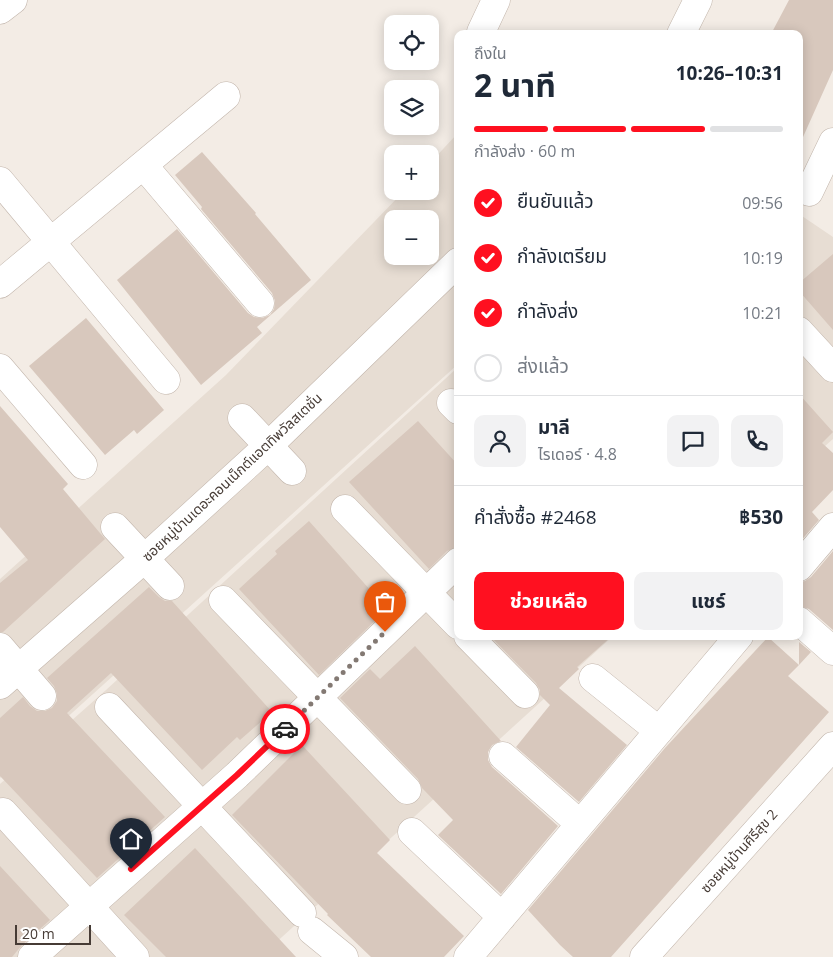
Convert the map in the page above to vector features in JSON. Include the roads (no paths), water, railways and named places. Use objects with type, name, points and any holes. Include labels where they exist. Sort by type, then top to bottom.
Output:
[{"type":"street","points":[[0,10],[12,0]]},
{"type":"street","points":[[482,30],[496,0]]},
{"type":"street","points":[[683,30],[698,0]]},
{"type":"street","points":[[0,284],[226,96]]},
{"type":"street","points":[[809,192],[833,142]]},
{"type":"street","points":[[144,166],[260,303]]},
{"type":"street","points":[[0,181],[166,380]]},
{"type":"street","name":"ซอยหมู่บ้านเดอะคอนเน็กต์แอตทิพวัลสเตชั่น","points":[[9,676],[144,559],[268,446],[454,266]]},
{"type":"street","points":[[803,335],[833,368]]},
{"type":"street","points":[[0,368],[83,465]]},
{"type":"street","points":[[242,418],[292,472]]},
{"type":"street","points":[[345,509],[454,621]]},
{"type":"street","points":[[115,527],[170,586]]},
{"type":"street","points":[[803,561],[833,527]]},
{"type":"street","points":[[32,957],[237,775],[454,566]]},
{"type":"street","points":[[223,600],[407,790]]},
{"type":"street","points":[[803,625],[833,651]]},
{"type":"street","points":[[472,640],[525,694]]},
{"type":"street","points":[[468,957],[736,640]]},
{"type":"street","points":[[0,647],[9,676],[42,696]]},
{"type":"street","points":[[593,678],[659,731]]},
{"type":"street","points":[[109,707],[307,922],[344,957]]},
{"type":"street","name":"ซอยหมู่บ้านศิรีสุข 2","points":[[644,957],[833,746]]},
{"type":"street","points":[[503,756],[580,824]]},
{"type":"street","points":[[3,812],[135,957]]},
{"type":"street","points":[[412,832],[502,917]]}]
